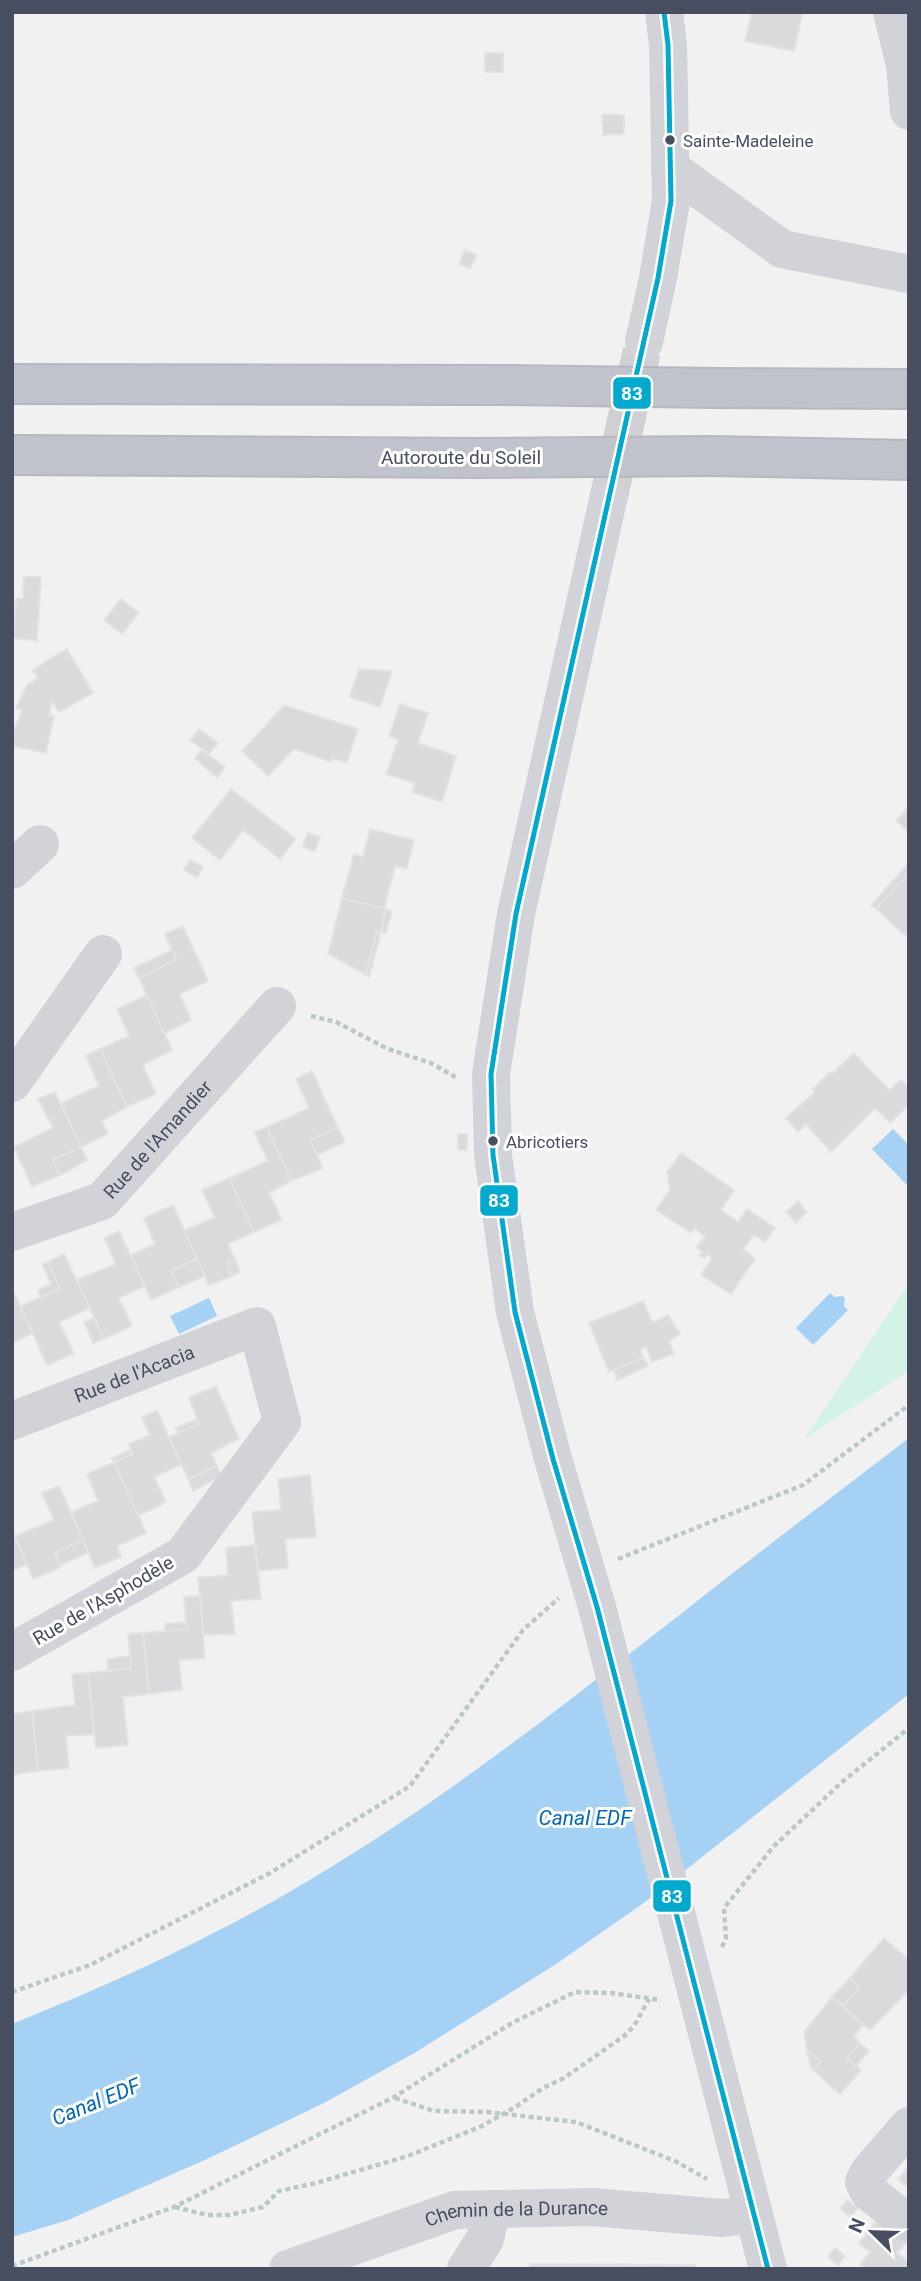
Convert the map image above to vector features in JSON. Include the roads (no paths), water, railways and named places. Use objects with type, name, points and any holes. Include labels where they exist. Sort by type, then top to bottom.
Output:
[{"type":"highway","points":[[12,384],[909,389]]},
{"type":"highway","name":"Autoroute du Soleil","points":[[12,455],[480,458],[710,456],[909,460]]},
{"type":"street","points":[[644,342],[659,278],[671,201],[668,45],[664,12]]},
{"type":"street","points":[[892,12],[905,65],[909,111]]},
{"type":"street","points":[[670,168],[782,249],[909,274]]},
{"type":"street","points":[[608,500],[516,914],[491,1074],[493,1155],[515,1312],[553,1460],[592,1589],[768,2269]]},
{"type":"street","points":[[12,870],[40,844]]},
{"type":"street","points":[[12,1083],[103,954]]},
{"type":"street","name":"Rue de l'Amandier","points":[[12,1232],[102,1201],[276,1006]]},
{"type":"street","name":"Rue de l'Acacia","points":[[12,1421],[257,1326]]},
{"type":"street","name":"Rue de l'Asphodèle","points":[[12,1652],[183,1555],[282,1422],[257,1326]]},
{"type":"street","points":[[909,2126],[869,2172],[864,2182],[869,2192],[909,2224]]},
{"type":"street","name":"Chemin de la Durance","points":[[288,2269],[455,2210],[592,2207],[722,2218],[754,2214]]},
{"type":"street","points":[[466,2269],[485,2239],[492,2209]]},
{"type":"water","points":[[893,1129],[909,1145],[909,1187],[872,1149]]},
{"type":"water","points":[[830,1293],[835,1297],[845,1298],[844,1306],[848,1310],[813,1345],[796,1328]]},
{"type":"water","points":[[209,1298],[217,1316],[179,1334],[170,1316]]},
{"type":"water","name":"Canal EDF","points":[[909,1438],[909,1694],[641,1905],[556,1964],[416,2052],[324,2103],[207,2159],[68,2220],[12,2237],[12,2024],[92,1991],[210,1935],[323,1872],[416,1812],[550,1715]]},
{"type":"tunnel","points":[[608,500],[644,342]]},
{"type":"place","name":"Sainte-Madeleine","points":[[670,140]]},
{"type":"place","name":"Abricotiers","points":[[493,1141]]}]
